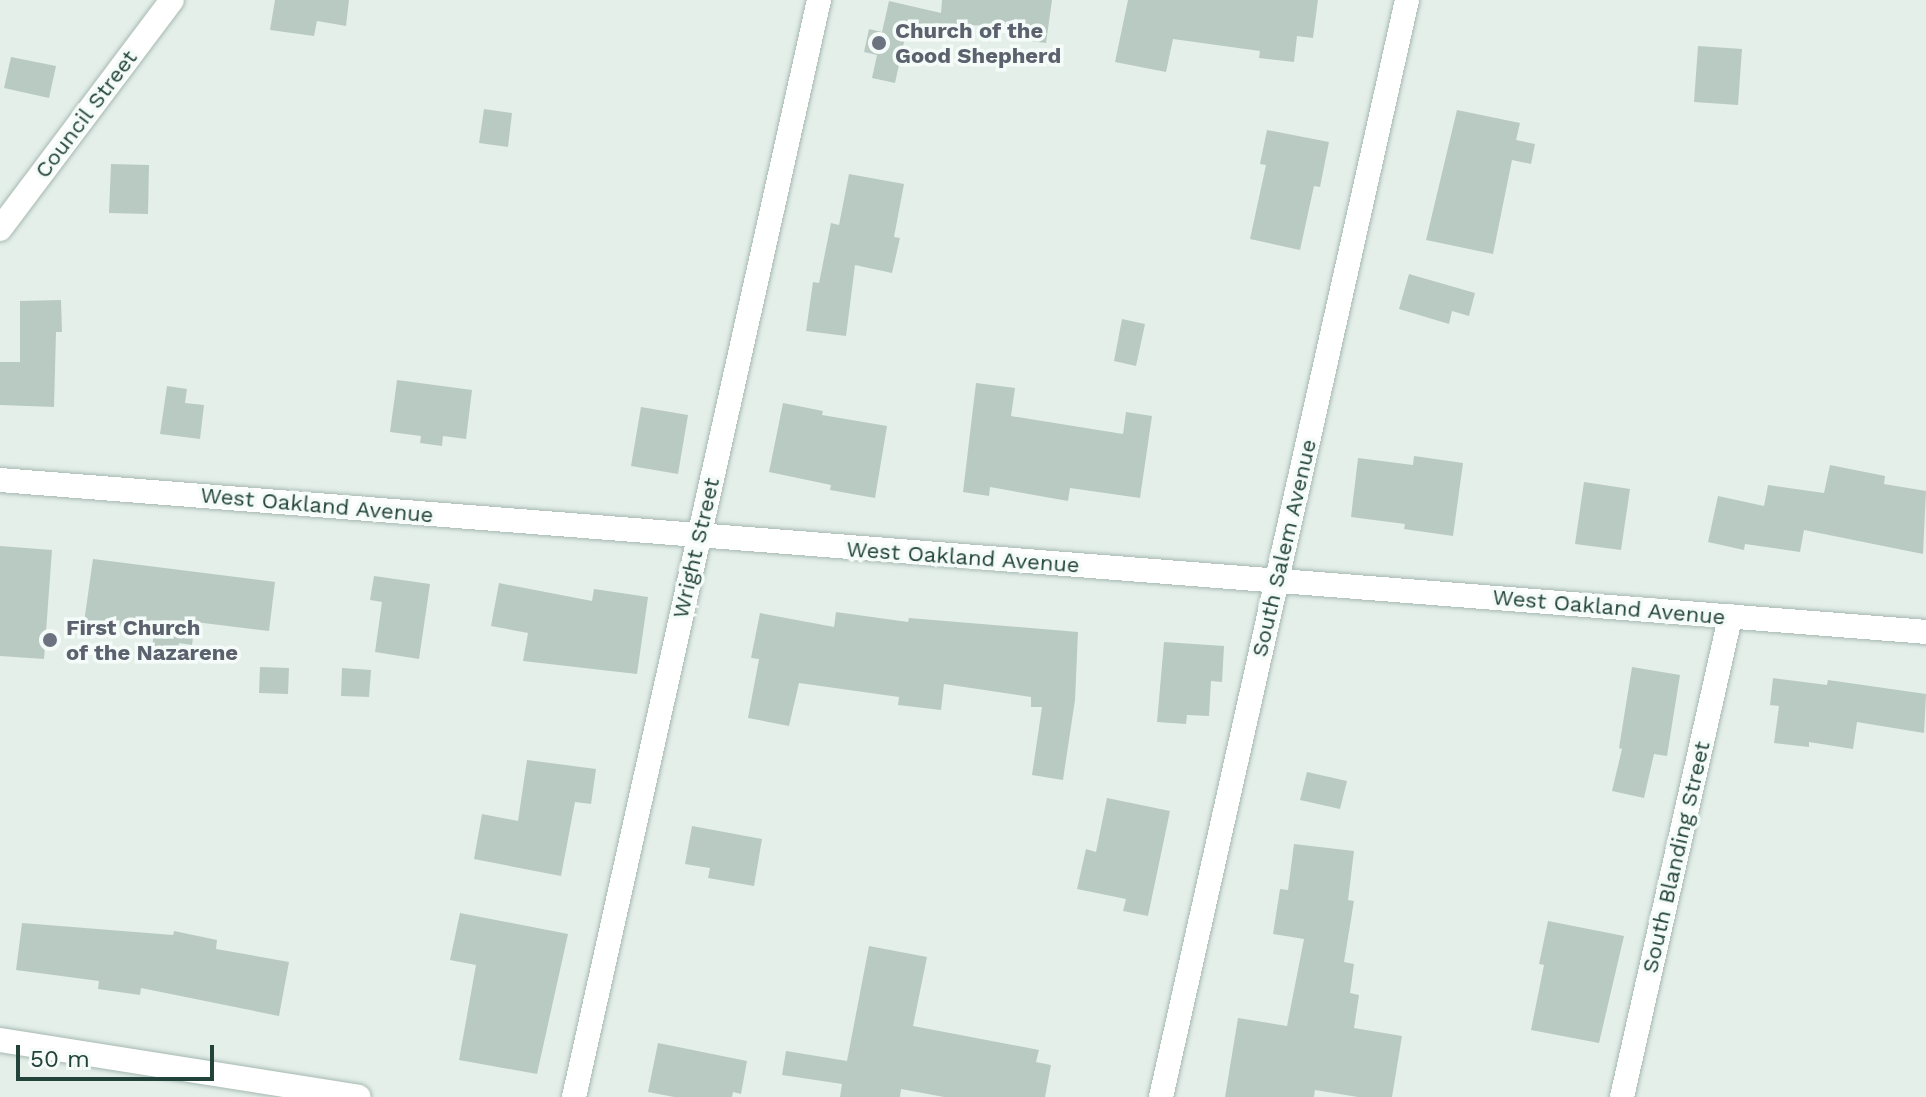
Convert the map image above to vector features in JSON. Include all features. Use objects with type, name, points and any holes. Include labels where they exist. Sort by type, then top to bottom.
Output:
[{"type":"street","name":"Council Street","points":[[0,229],[172,0]]},
{"type":"street","name":"Wright Street","points":[[574,1097],[819,0]]},
{"type":"street","name":"South Salem Avenue","points":[[1161,1097],[1407,0]]},
{"type":"street","name":"West Oakland Avenue","points":[[0,480],[1926,632]]},
{"type":"street","name":"South Blanding Street","points":[[1622,1097],[1730,616]]},
{"type":"street","points":[[0,1040],[358,1097]]},
{"type":"building","points":[[275,0],[349,0],[346,26],[317,21],[314,36],[270,30]]},
{"type":"building","points":[[942,0],[1052,0],[1046,43],[1006,38],[1008,26],[908,24],[895,83],[872,78],[877,55],[864,52],[869,29],[882,32],[889,1],[941,13]]},
{"type":"building","points":[[1128,0],[1318,0],[1313,38],[1297,36],[1294,62],[1259,58],[1260,51],[1173,39],[1166,72],[1115,62]]},
{"type":"building","points":[[1698,46],[1742,49],[1738,105],[1694,102]]},
{"type":"building","points":[[11,57],[56,66],[49,98],[4,88]]},
{"type":"building","points":[[484,109],[512,113],[508,147],[479,143]]},
{"type":"building","points":[[1457,110],[1520,123],[1516,140],[1535,144],[1531,164],[1512,160],[1493,254],[1426,240]]},
{"type":"building","points":[[1267,130],[1329,142],[1320,187],[1314,186],[1300,250],[1250,239],[1266,165],[1260,164]]},
{"type":"building","points":[[111,164],[149,165],[148,214],[109,213]]},
{"type":"building","points":[[849,174],[904,184],[894,237],[900,238],[892,273],[855,265],[846,336],[806,331],[813,282],[819,283],[831,223],[839,225]]},
{"type":"building","points":[[1409,274],[1475,293],[1469,316],[1452,311],[1449,324],[1399,309]]},
{"type":"building","points":[[61,300],[62,332],[56,332],[54,407],[0,405],[0,362],[20,362],[20,301]]},
{"type":"building","points":[[1122,319],[1145,324],[1136,366],[1114,361]]},
{"type":"building","points":[[397,380],[472,390],[466,439],[443,436],[442,446],[420,443],[421,436],[390,432]]},
{"type":"building","points":[[976,383],[1015,388],[1011,416],[1123,434],[1126,412],[1152,416],[1140,498],[1070,488],[1068,501],[990,487],[989,496],[963,492]]},
{"type":"building","points":[[167,386],[187,389],[185,403],[204,405],[200,439],[160,434]]},
{"type":"building","points":[[783,403],[823,411],[822,415],[887,426],[875,498],[830,490],[831,485],[769,472]]},
{"type":"building","points":[[641,407],[688,415],[678,474],[631,466]]},
{"type":"building","points":[[1414,456],[1463,463],[1453,536],[1404,529],[1405,524],[1351,517],[1358,458],[1413,465]]},
{"type":"building","points":[[1830,465],[1885,476],[1884,484],[1926,491],[1923,554],[1804,530],[1800,552],[1745,544],[1744,550],[1708,542],[1718,496],[1764,506],[1768,485],[1824,493]]},
{"type":"building","points":[[1584,482],[1630,489],[1621,550],[1575,544]]},
{"type":"building","points":[[0,546],[52,550],[44,659],[0,656]]},
{"type":"building","points":[[93,559],[275,582],[269,631],[195,622],[192,645],[179,643],[177,659],[151,656],[154,632],[84,622]]},
{"type":"building","points":[[374,576],[430,584],[419,659],[375,652],[382,602],[370,600]]},
{"type":"building","points":[[499,583],[592,601],[594,589],[648,597],[637,674],[523,661],[528,633],[491,626]]},
{"type":"building","points":[[836,612],[908,622],[909,618],[1078,632],[1075,700],[1063,780],[1032,775],[1042,707],[1031,707],[1031,697],[944,684],[941,710],[898,705],[899,697],[799,683],[789,726],[748,718],[759,659],[751,658],[760,613],[834,627]]},
{"type":"building","points":[[1164,642],[1224,646],[1222,682],[1211,681],[1209,716],[1187,715],[1186,724],[1157,722]]},
{"type":"building","points":[[260,667],[289,668],[288,694],[259,693]]},
{"type":"building","points":[[1632,667],[1680,675],[1667,756],[1654,754],[1644,798],[1612,791],[1622,749],[1619,748]]},
{"type":"building","points":[[342,668],[371,670],[369,697],[341,696]]},
{"type":"building","points":[[1773,678],[1827,685],[1828,680],[1926,694],[1924,733],[1857,722],[1853,749],[1809,742],[1809,747],[1774,743],[1779,706],[1770,705]]},
{"type":"building","points":[[527,760],[596,769],[591,804],[575,802],[561,876],[474,859],[482,814],[518,821]]},
{"type":"building","points":[[1307,772],[1347,781],[1340,809],[1300,800]]},
{"type":"building","points":[[1107,798],[1170,811],[1148,916],[1123,911],[1126,899],[1077,889],[1086,849],[1096,852]]},
{"type":"building","points":[[692,826],[762,839],[754,886],[708,878],[710,868],[685,864]]},
{"type":"building","points":[[1294,844],[1354,851],[1348,900],[1354,901],[1344,962],[1354,964],[1350,993],[1359,995],[1354,1028],[1402,1036],[1392,1097],[1358,1097],[1315,1090],[1314,1097],[1225,1097],[1238,1018],[1287,1026],[1304,939],[1273,934],[1280,889],[1288,890]]},
{"type":"building","points":[[460,913],[568,934],[537,1074],[459,1060],[476,965],[450,960]]},
{"type":"building","points":[[1548,921],[1624,936],[1599,1043],[1531,1030],[1544,965],[1539,964]]},
{"type":"building","points":[[22,923],[173,935],[174,931],[217,940],[216,949],[289,962],[279,1016],[141,988],[140,995],[98,989],[99,981],[16,970]]},
{"type":"building","points":[[869,946],[927,957],[913,1026],[1039,1050],[1036,1062],[1051,1065],[1045,1097],[944,1097],[901,1089],[900,1097],[840,1097],[842,1084],[782,1075],[786,1051],[847,1061]]},
{"type":"building","points":[[658,1043],[747,1061],[741,1094],[733,1092],[732,1097],[674,1097],[648,1092]]},
{"type":"place","name":"Church of the Good Shepherd","points":[[879,43]]},
{"type":"place","name":"First Church of the Nazarene","points":[[50,640]]}]
